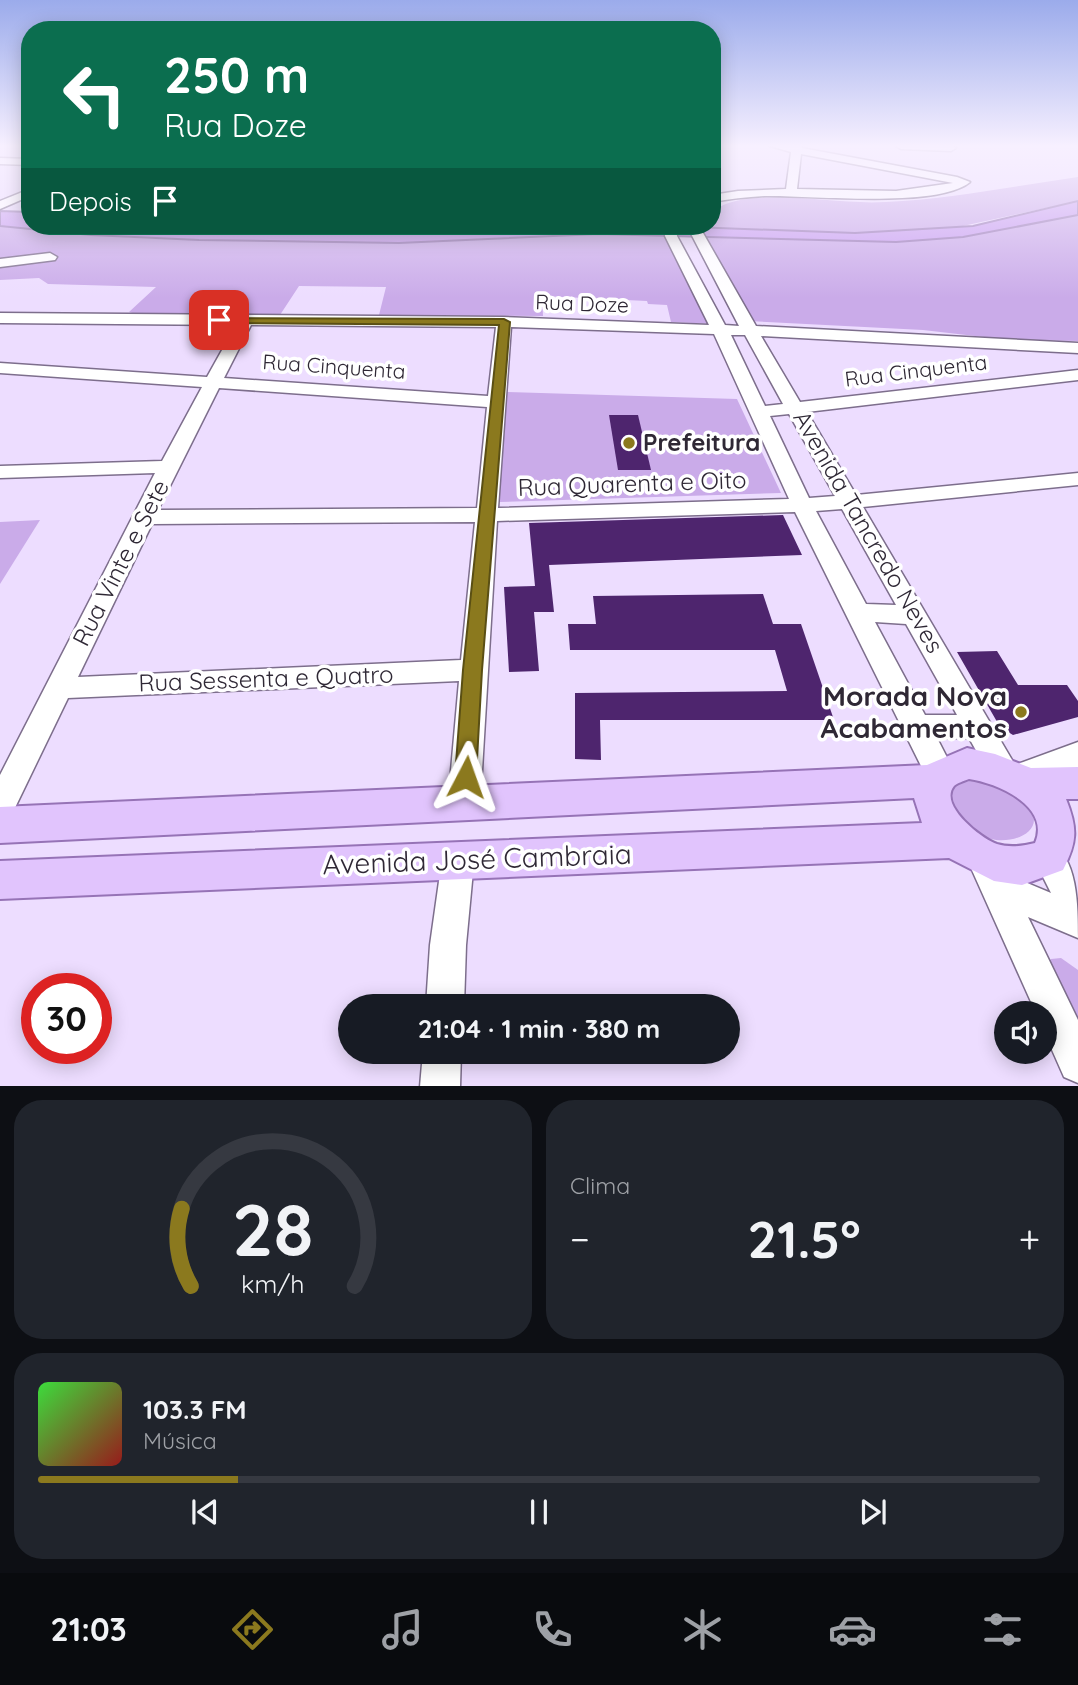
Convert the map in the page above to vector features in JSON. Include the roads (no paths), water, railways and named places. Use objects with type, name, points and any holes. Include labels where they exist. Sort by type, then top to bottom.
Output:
[{"type":"main road","points":[[0,825],[464,804],[937,777],[952,766],[967,763],[1016,777],[1078,783]]},
{"type":"main road","points":[[937,777],[931,797],[947,833],[978,862],[1021,868],[1037,865],[1061,846],[1050,809],[1016,777]]},
{"type":"main road","name":"Avenida José Cambraia","points":[[0,880],[458,860],[978,862]]},
{"type":"street","points":[[0,205],[19,197]]},
{"type":"street","name":"Avenida Tancredo Neves","points":[[671,235],[720,330],[802,505],[916,727],[937,777]]},
{"type":"street","name":"Avenida Tancredo Neves","points":[[698,235],[978,726],[1016,777]]},
{"type":"street","points":[[0,263],[50,257]]},
{"type":"street","name":"Rua Doze","points":[[0,318],[504,322],[753,330],[1078,348]]},
{"type":"street","name":"Rua Vinte e Sete","points":[[0,806],[169,467],[246,320]]},
{"type":"street","points":[[464,804],[472,670],[504,322]]},
{"type":"street","name":"Rua Cinquenta","points":[[0,368],[496,402]]},
{"type":"street","name":"Rua Cinquenta","points":[[758,412],[1078,375]]},
{"type":"street","points":[[0,472],[169,467]]},
{"type":"street","name":"Rua Quarenta e Oito","points":[[145,517],[487,515],[802,505],[1078,479]]},
{"type":"street","points":[[858,613],[915,615]]},
{"type":"street","name":"Rua Sessenta e Quatro","points":[[59,688],[472,670]]},
{"type":"street","points":[[916,727],[978,726]]},
{"type":"street","points":[[1016,777],[1078,754]]},
{"type":"street","points":[[1061,846],[1078,910]]},
{"type":"street","points":[[446,994],[448,945],[458,860]]},
{"type":"street","points":[[978,862],[1078,921]]},
{"type":"street","points":[[978,862],[1078,1063]]},
{"type":"street","points":[[440,1086],[441,1064]]},
{"type":"place","name":"Prefeitura","points":[[629,443]]},
{"type":"place","name":"Morada Nova Acabamentos","points":[[1021,712]]}]
